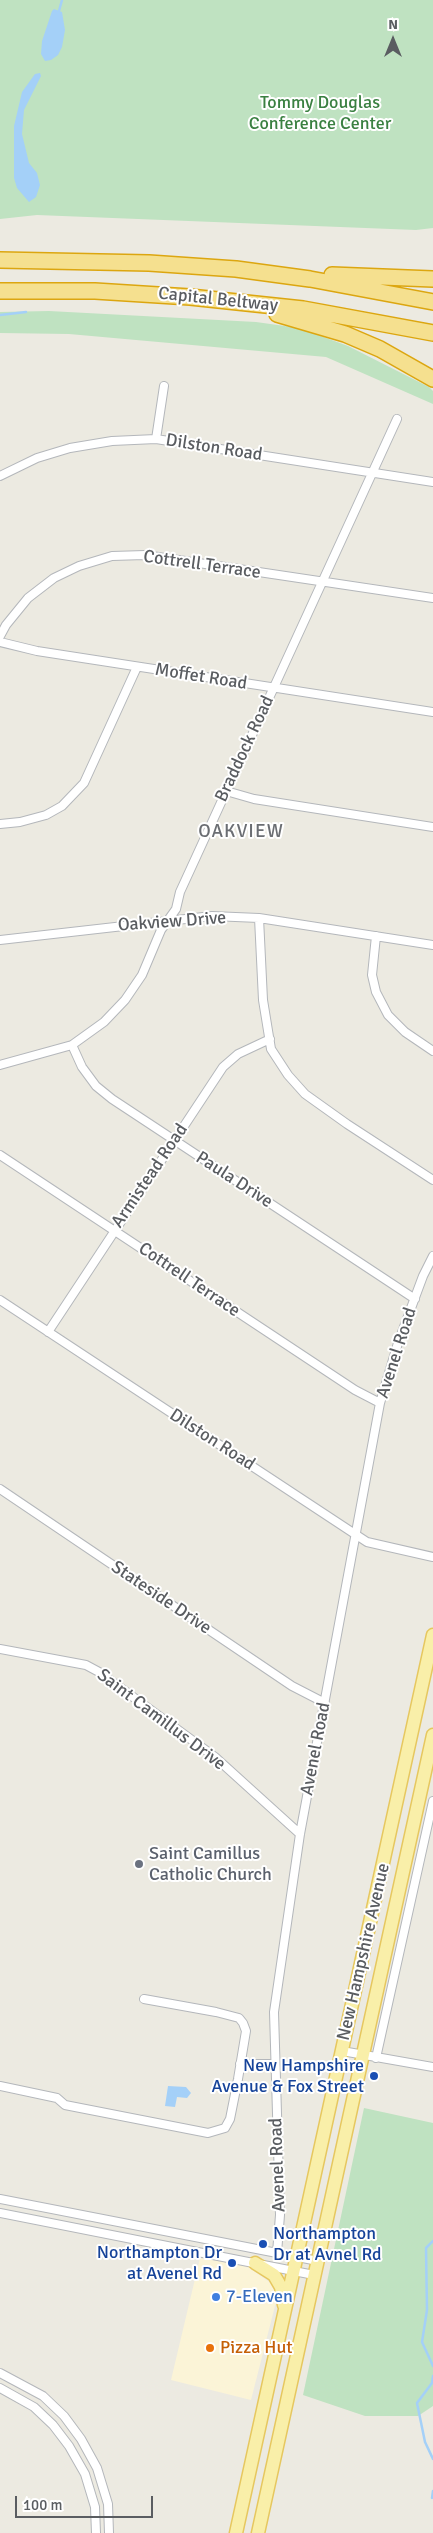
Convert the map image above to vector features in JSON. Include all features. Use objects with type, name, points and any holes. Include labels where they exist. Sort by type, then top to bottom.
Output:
[{"type":"highway","name":"Capital Beltway","points":[[0,260],[149,263],[236,269],[433,302]]},
{"type":"highway","points":[[236,269],[433,279]]},
{"type":"highway","name":"Capital Beltway","points":[[0,290],[95,291],[190,297],[303,309],[433,333]]},
{"type":"highway","points":[[190,297],[288,316],[345,334],[380,349],[433,379]]},
{"type":"main road","name":"New Hampshire Avenue","points":[[236,2533],[433,1635]]},
{"type":"main road","name":"New Hampshire Avenue","points":[[258,2533],[314,2275],[370,2057],[433,1735]]},
{"type":"main road","points":[[254,2263],[264,2267],[277,2280],[284,2296],[285,2313]]},
{"type":"street","points":[[156,440],[164,386]]},
{"type":"street","name":"Braddock Road","points":[[0,1065],[72,1045],[104,1022],[125,1000],[142,975],[161,930],[176,908],[180,892],[396,419]]},
{"type":"street","name":"Dilston Road","points":[[0,476],[36,458],[70,448],[112,441],[156,440],[433,482]]},
{"type":"street","name":"Cottrell Terrace","points":[[0,636],[28,598],[54,578],[79,566],[112,556],[145,555],[433,598]]},
{"type":"street","name":"Moffet Road","points":[[0,642],[36,651],[433,712]]},
{"type":"street","points":[[0,824],[20,822],[46,815],[62,806],[84,783],[137,667]]},
{"type":"street","points":[[226,791],[254,799],[433,827]]},
{"type":"street","name":"Oakview Drive","points":[[0,940],[212,916],[259,918],[433,944]]},
{"type":"street","points":[[259,918],[263,1000],[271,1049],[288,1075],[305,1094],[433,1180]]},
{"type":"street","points":[[376,936],[372,975],[376,992],[388,1016],[405,1032],[433,1051]]},
{"type":"street","name":"Armistead Road","points":[[48,1332],[223,1067],[238,1054],[270,1039]]},
{"type":"street","name":"Paula Drive","points":[[72,1045],[82,1067],[96,1086],[174,1140],[415,1298]]},
{"type":"street","name":"Cottrell Terrace","points":[[0,1155],[355,1390],[380,1403]]},
{"type":"street","name":"Avenel Road","points":[[277,2253],[280,2215],[274,2064],[274,2012],[300,1834],[380,1403],[415,1298],[433,1256]]},
{"type":"street","name":"Dilston Road","points":[[0,1300],[367,1542],[433,1557]]},
{"type":"street","name":"Stateside Drive","points":[[0,1489],[292,1686],[325,1704]]},
{"type":"street","name":"Saint Camillus Drive","points":[[0,1648],[86,1665],[99,1672],[215,1757],[300,1834]]},
{"type":"street","points":[[370,2057],[433,1801]]},
{"type":"street","points":[[0,2086],[57,2098],[65,2105],[208,2133],[225,2128],[230,2119],[246,2030],[239,2018],[144,1999]]},
{"type":"street","points":[[342,2051],[433,2067]]},
{"type":"street","points":[[240,2064],[274,2064]]},
{"type":"street","points":[[0,2198],[318,2261]]},
{"type":"street","points":[[0,2213],[314,2275]]},
{"type":"street","points":[[0,2373],[43,2396],[64,2416],[81,2438],[97,2468],[108,2504],[110,2533]]},
{"type":"street","points":[[0,2388],[34,2407],[53,2425],[69,2446],[85,2474],[95,2507],[96,2533]]},
{"type":"street","points":[[95,2507],[108,2504]]},
{"type":"shaded area","points":[[200,2258],[247,2266],[272,2284],[277,2298],[251,2400],[171,2380]]},
{"type":"green space","name":"Tommy Douglas Conference Center","points":[[0,0],[433,0],[433,228],[416,230],[37,215],[0,219]]},
{"type":"green space","points":[[49,311],[256,322],[299,328],[348,346],[429,387],[433,391],[433,404],[326,357],[69,334],[0,333],[0,312]]},
{"type":"green space","points":[[364,2108],[433,2123],[433,2406],[418,2416],[365,2416],[303,2395]]},
{"type":"water","points":[[54,9],[62,12],[65,30],[62,47],[58,55],[51,60],[45,61],[41,54],[42,41]]},
{"type":"water","points":[[40,73],[41,76],[24,110],[22,134],[29,163],[37,173],[40,185],[36,197],[29,202],[17,188],[14,178],[14,126],[22,92],[35,74]]},
{"type":"water","points":[[168,2086],[186,2087],[191,2093],[187,2098],[177,2097],[175,2107],[165,2106]]},
{"type":"waterway","points":[[59,11],[62,0]]},
{"type":"waterway","points":[[0,315],[26,312]]},
{"type":"waterway","points":[[433,2241],[426,2248],[427,2310],[422,2342],[433,2366]]},
{"type":"waterway","points":[[433,2376],[432,2383],[417,2403],[425,2442],[433,2459]]},
{"type":"waterway","points":[[432,2498],[433,2491]]},
{"type":"place","name":"Saint Camillus Catholic Church","points":[[139,1864]]},
{"type":"place","name":"New Hampshire Avenue & Fox Street","points":[[374,2076]]},
{"type":"place","name":"Northampton Dr at Avnel Rd","points":[[263,2244]]},
{"type":"place","name":"Northampton Dr at Avenel Rd","points":[[232,2263]]},
{"type":"place","name":"7-Eleven","points":[[216,2297]]},
{"type":"place","name":"Pizza Hut","points":[[210,2348]]},
{"type":"district","name":"OAKVIEW","points":[[241,832]]}]
